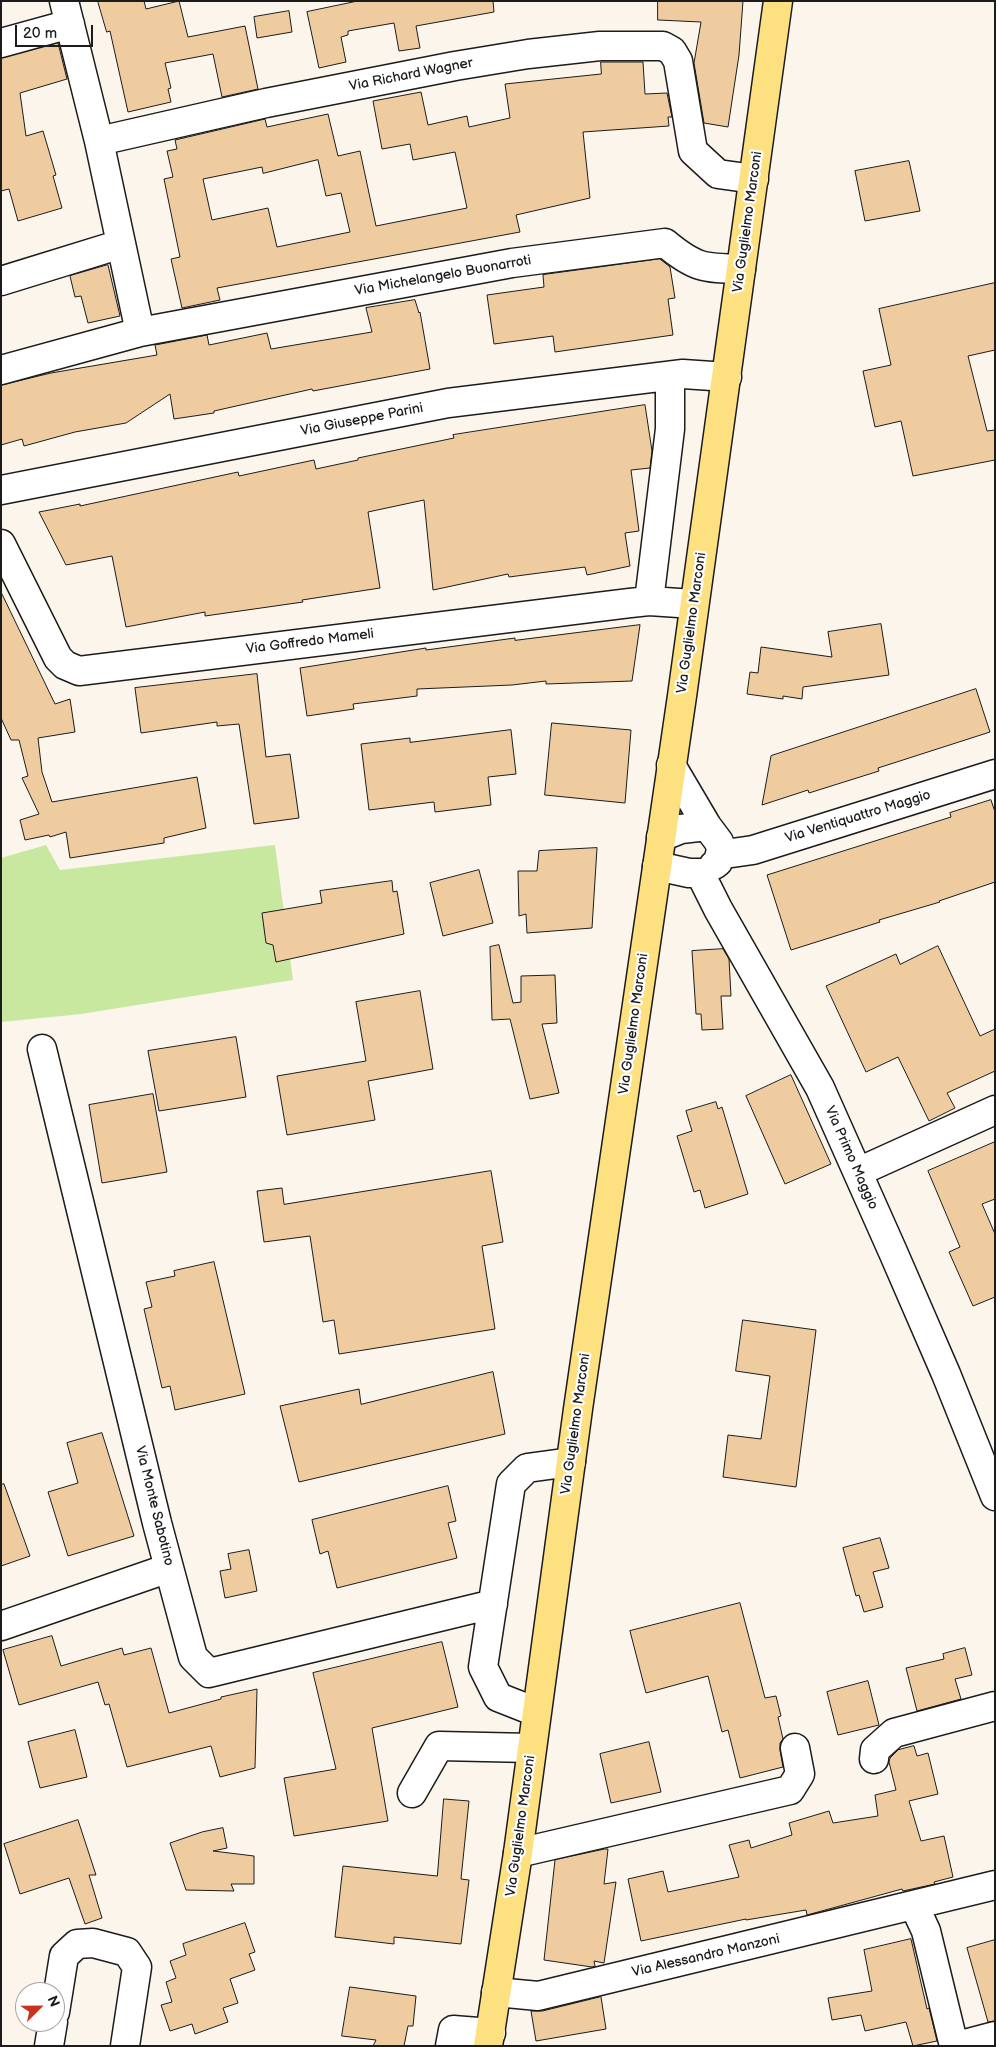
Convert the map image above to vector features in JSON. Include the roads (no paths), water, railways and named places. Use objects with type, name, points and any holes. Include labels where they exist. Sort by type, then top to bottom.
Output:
[{"type":"main road","name":"Via Guglielmo Marconi","points":[[489,2039],[518,1853],[571,1462],[727,377],[778,1]]},
{"type":"street","points":[[1,43],[67,13],[99,140],[140,332]]},
{"type":"street","name":"Via Richard Wagner","points":[[99,140],[266,103],[455,66],[528,54],[600,46],[663,46],[672,51],[678,61],[693,151],[718,174],[754,179]]},
{"type":"street","name":"Via Michelangelo Buonarroti","points":[[1,370],[140,332],[512,263],[665,243],[682,257],[698,266],[741,269]]},
{"type":"street","points":[[1,281],[121,244]]},
{"type":"street","name":"Via Giuseppe Parini","points":[[1,490],[448,403],[684,374],[727,377]]},
{"type":"street","points":[[649,601],[670,429],[670,376]]},
{"type":"street","name":"Via Goffredo Mameli","points":[[1,544],[58,658],[65,665],[79,671],[649,601],[694,604]]},
{"type":"street","points":[[657,866],[689,873],[700,873],[718,862],[721,850],[719,842],[707,826],[671,765]]},
{"type":"street","name":"Via Ventiquattro Maggio","points":[[721,850],[732,853],[753,850],[995,774]]},
{"type":"street","points":[[661,837],[681,829],[707,826]]},
{"type":"street","name":"Via Primo Maggio","points":[[700,873],[718,909],[816,1082],[858,1172],[946,1374],[995,1496]]},
{"type":"street","name":"Via Monte Sabotino","points":[[42,1050],[91,1210],[169,1568],[193,1657],[209,1673],[493,1604]]},
{"type":"street","points":[[858,1172],[995,1110]]},
{"type":"street","points":[[536,1712],[498,1697],[483,1667],[511,1484],[527,1468],[571,1462]]},
{"type":"street","points":[[1,1626],[169,1568]]},
{"type":"street","points":[[874,1759],[875,1750],[894,1733],[995,1706]]},
{"type":"street","points":[[412,1793],[439,1746],[531,1748]]},
{"type":"street","points":[[518,1853],[790,1790],[800,1774],[795,1748]]},
{"type":"street","name":"Via Alessandro Manzoni","points":[[496,1992],[538,1996],[995,1885]]},
{"type":"street","points":[[914,1905],[926,1932],[955,2046],[995,2036]]},
{"type":"street","points":[[60,1982],[64,1956],[77,1944],[93,1943],[127,1952],[137,1967],[125,2046]]},
{"type":"street","points":[[450,2046],[453,2030],[489,2039]]},
{"type":"street","points":[[50,2046],[52,2032]]}]
